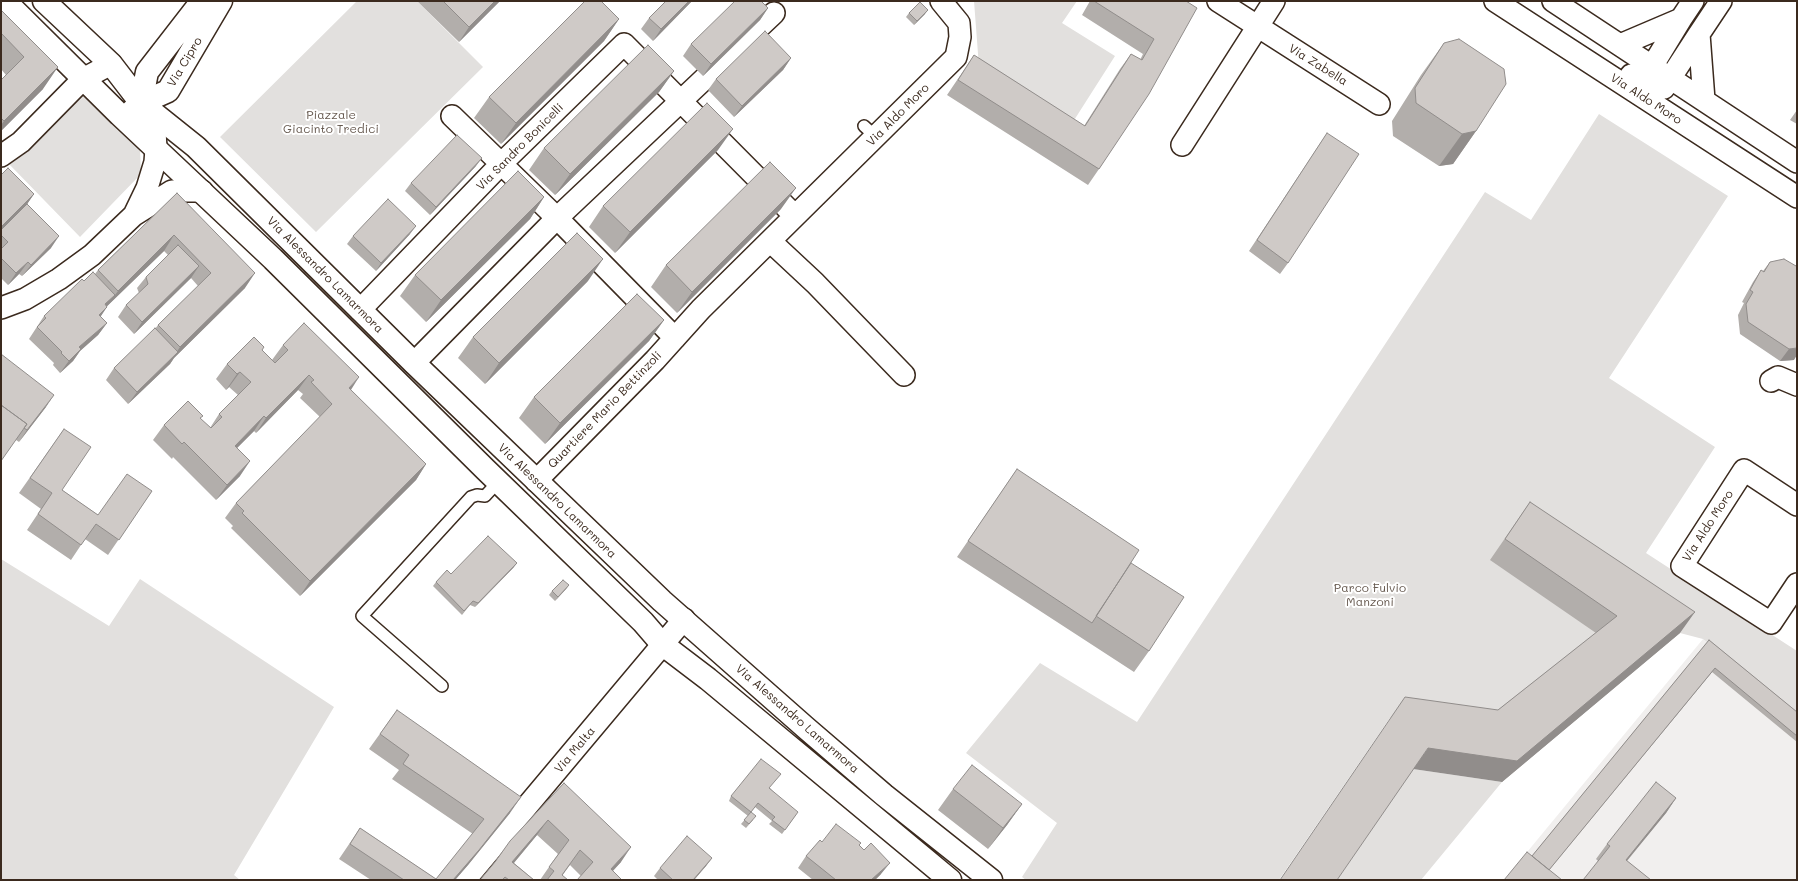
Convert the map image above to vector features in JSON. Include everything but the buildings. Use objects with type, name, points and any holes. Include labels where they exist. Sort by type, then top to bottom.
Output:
[{"type":"main road","name":"Via Alessandro Lamarmora","points":[[5,1],[74,78],[120,115],[290,275],[498,482],[643,622],[662,644],[708,679],[950,880]]},
{"type":"main road","name":"Via Alessandro Lamarmora","points":[[44,1],[111,64],[141,103],[196,147],[414,363],[656,596],[854,769],[991,880]]},
{"type":"main road","name":"Via Cipro","points":[[141,103],[147,72],[202,1]]},
{"type":"main road","name":"Via Cipro","points":[[141,103],[168,91],[221,1]]},
{"type":"main road","points":[[111,64],[147,72]]},
{"type":"main road","points":[[120,115],[130,112],[141,103]]},
{"type":"street","name":"Via Aldo Moro","points":[[795,216],[870,131],[956,57],[960,37],[959,23],[941,1]]},
{"type":"street","name":"Via Zabella","points":[[1218,1],[1379,104]]},
{"type":"street","points":[[1182,145],[1274,1]]},
{"type":"street","name":"Via Aldo Moro","points":[[1495,1],[1549,36],[1645,81],[1797,197]]},
{"type":"street","name":"Via Aldo Moro","points":[[1553,1],[1620,45],[1645,81]]},
{"type":"street","points":[[1645,81],[1693,1]]},
{"type":"street","points":[[1670,79],[1721,1]]},
{"type":"street","points":[[414,363],[558,218],[774,13]]},
{"type":"street","points":[[1620,45],[1681,19]]},
{"type":"street","points":[[1699,34],[1704,100]]},
{"type":"street","name":"Via Sandro Bonicelli","points":[[360,310],[502,163],[624,44],[681,102]]},
{"type":"street","points":[[1,156],[21,142],[74,78],[111,64]]},
{"type":"street","name":"Via Aldo Moro","points":[[1645,81],[1670,79],[1797,162]]},
{"type":"street","points":[[681,102],[795,216]]},
{"type":"street","points":[[134,215],[147,188],[156,149],[155,130],[141,103]]},
{"type":"street","points":[[452,116],[558,218],[675,338]]},
{"type":"street","points":[[1,308],[25,299],[59,279],[92,255],[134,215],[172,191],[202,191]]},
{"type":"street","name":"Quartiere Mario Bettinzoli","points":[[536,481],[675,338],[701,309],[795,216]]},
{"type":"street","points":[[770,241],[814,283],[904,375]]},
{"type":"street","points":[[1771,381],[1778,377],[1797,385]]},
{"type":"street","name":"Via Aldo Moro","points":[[1797,505],[1744,470],[1682,566],[1771,624],[1797,584]]},
{"type":"street","name":"Via Malta","points":[[465,880],[643,670],[662,644],[684,620]]},
{"type":"lane","points":[[442,686],[362,616],[471,497],[477,495],[484,496],[498,482]]},
{"type":"shaded area","points":[[1703,639],[1797,713],[1797,880],[1504,880]]},
{"type":"green space","name":"Piazzale Giacinto Tredici","points":[[357,1],[417,1],[483,67],[316,232],[220,137]]},
{"type":"green space","points":[[974,1],[1077,1],[1062,23],[1115,56],[1071,125],[979,67]]},
{"type":"green space","points":[[80,90],[140,149],[141,174],[80,237],[8,163]]},
{"type":"green space","name":"Parco Fulvio Manzoni","points":[[1599,114],[1728,196],[1609,378],[1715,447],[1646,553],[1797,651],[1797,713],[1703,639],[1680,633],[1602,637],[1483,732],[1390,718],[1279,880],[1026,880],[1022,877],[1057,823],[966,753],[1040,663],[1137,722],[1485,192],[1531,220]]},
{"type":"green space","points":[[1,559],[109,626],[140,579],[334,707],[234,875],[240,880],[1,880]]},
{"type":"green space","points":[[1413,769],[1502,782],[1421,880],[1337,880]]}]
